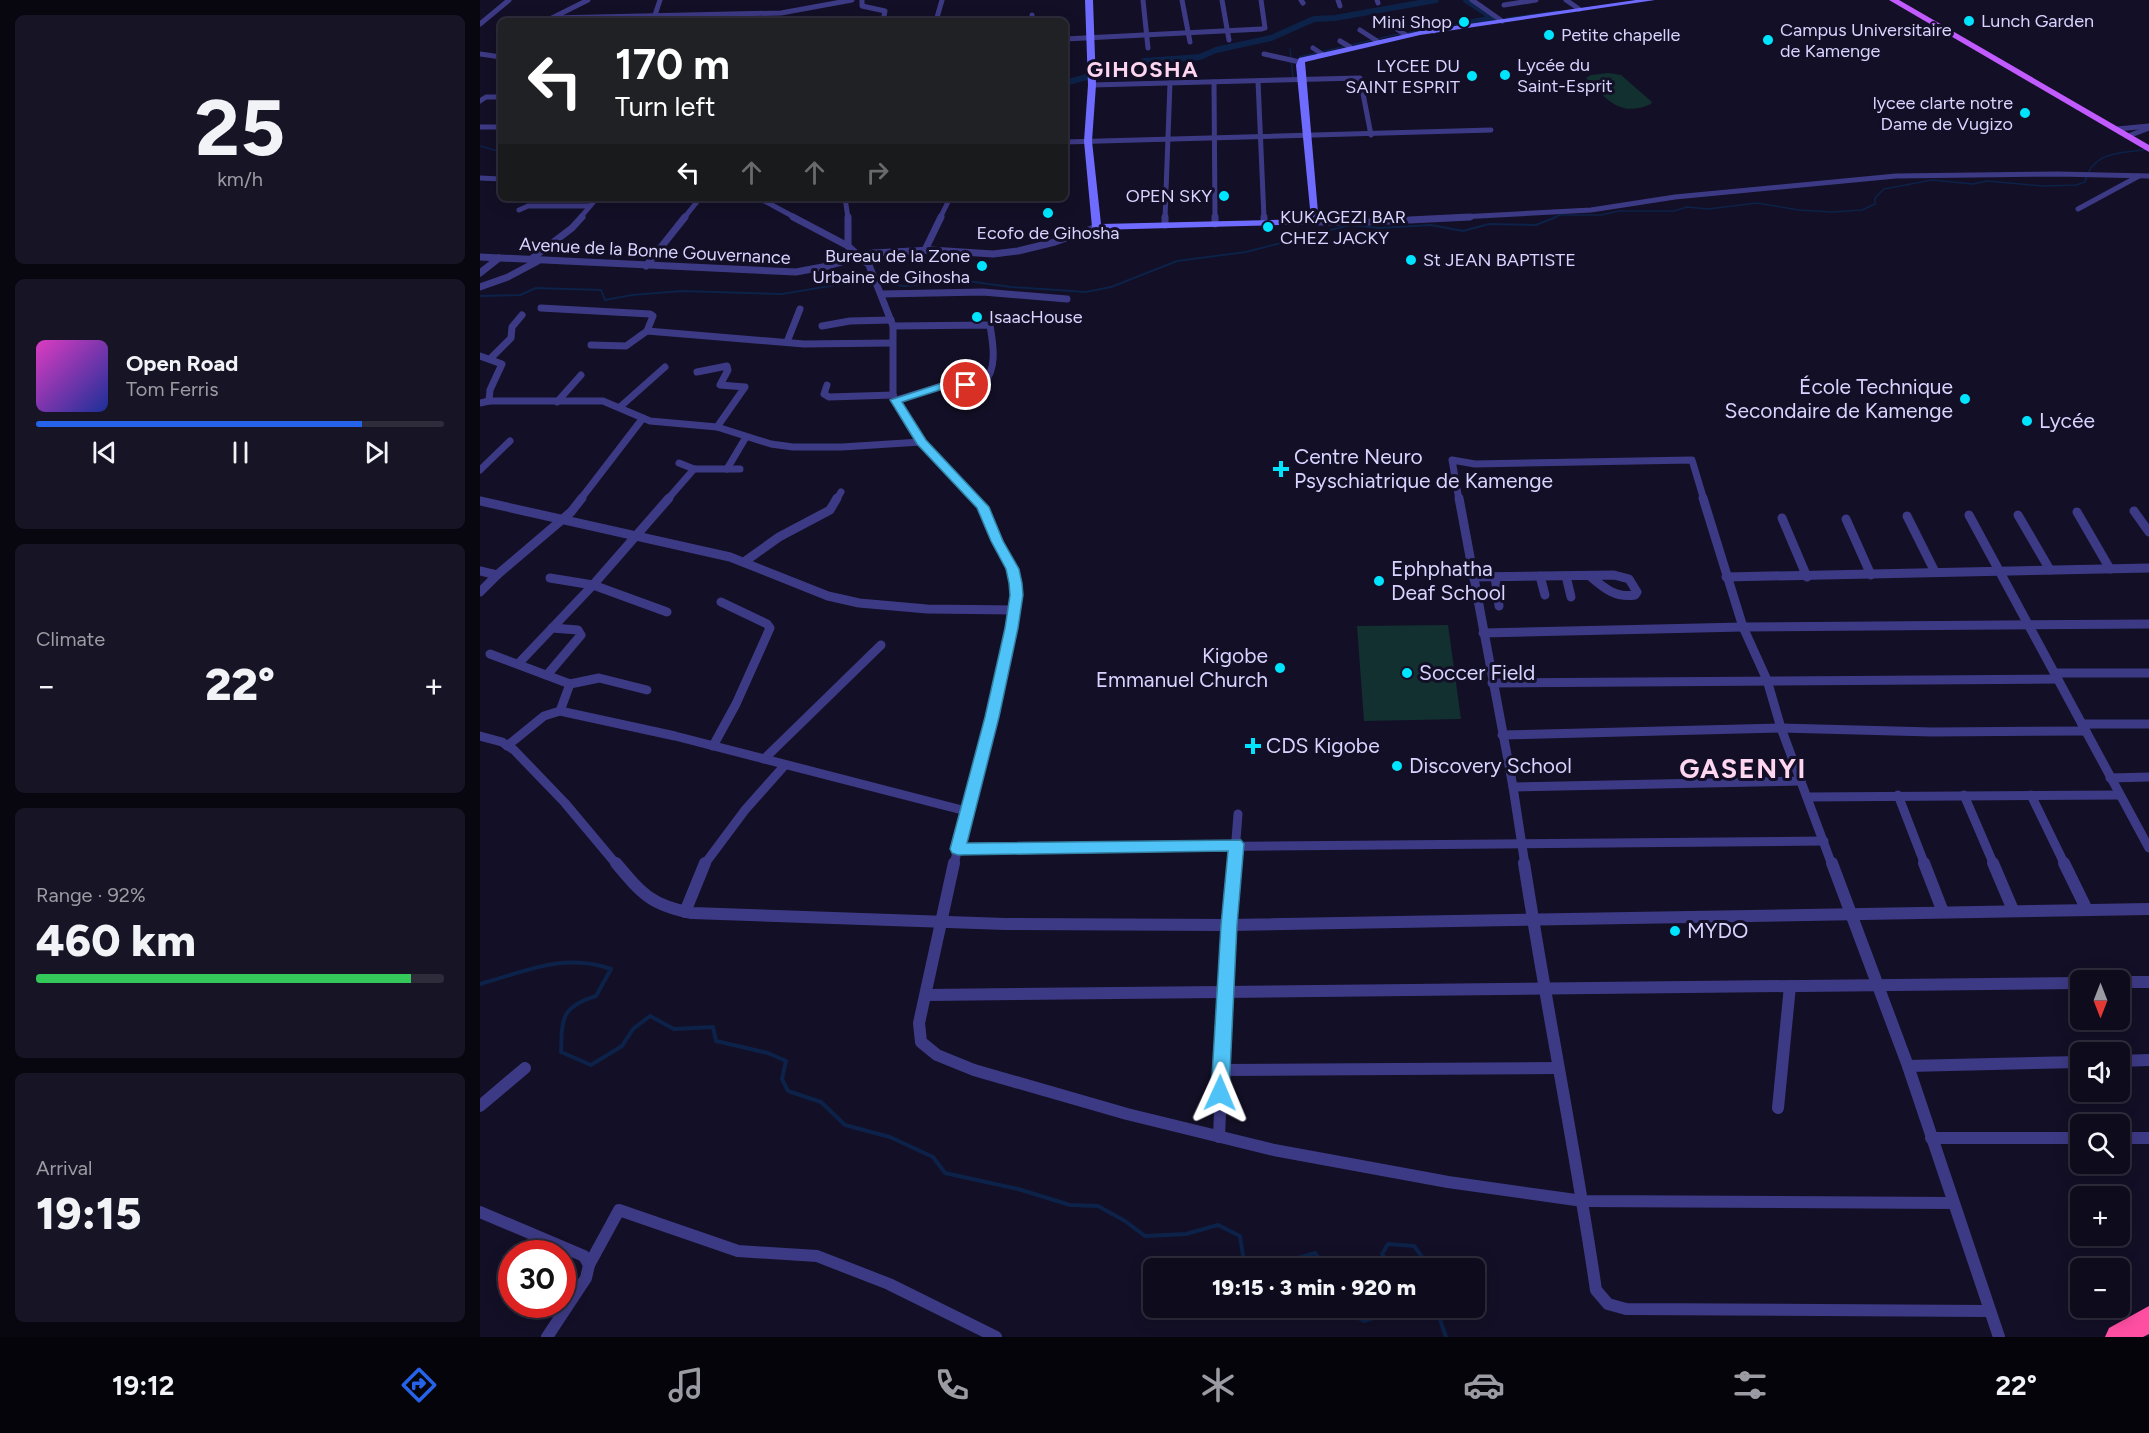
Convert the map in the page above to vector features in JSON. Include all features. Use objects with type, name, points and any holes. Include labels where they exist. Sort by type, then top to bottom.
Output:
[{"type":"highway","points":[[2118,1337],[2149,1318]]},
{"type":"main road","points":[[1893,0],[1992,54]]},
{"type":"main road","points":[[1903,0],[2071,105],[2136,137]]},
{"type":"street","points":[[480,24],[509,0]]},
{"type":"street","points":[[552,18],[588,0]]},
{"type":"street","points":[[654,18],[660,0]]},
{"type":"street","points":[[675,18],[781,13],[831,1],[852,0]]},
{"type":"street","points":[[862,0],[862,6],[885,11],[884,18]]},
{"type":"street","points":[[937,18],[942,0]]},
{"type":"street","points":[[1089,0],[1091,78],[1088,141],[1097,227],[1381,221],[1591,210],[1675,197],[1896,176],[2069,174],[2149,176]]},
{"type":"street","points":[[1143,0],[1148,48]]},
{"type":"street","points":[[1182,0],[1190,42]]},
{"type":"street","points":[[1222,0],[1229,40]]},
{"type":"street","points":[[1068,39],[1264,29],[1260,0]]},
{"type":"street","points":[[1472,0],[1502,21]]},
{"type":"street","points":[[1504,5],[1536,0]]},
{"type":"street","points":[[1566,0],[1579,9]]},
{"type":"street","points":[[1264,54],[1300,62],[1322,54],[1406,35],[1651,0]]},
{"type":"street","points":[[1421,21],[1434,31]]},
{"type":"street","points":[[1395,28],[1406,35]]},
{"type":"street","points":[[1360,30],[1377,41]]},
{"type":"street","points":[[1340,41],[1350,47]]},
{"type":"street","points":[[1313,48],[1322,54]]},
{"type":"street","points":[[480,54],[498,57]]},
{"type":"street","points":[[1300,62],[1316,222]]},
{"type":"street","points":[[1091,78],[1170,82],[1362,79],[1371,135]]},
{"type":"street","points":[[1258,81],[1264,223]]},
{"type":"street","points":[[1165,225],[1170,82]]},
{"type":"street","points":[[1214,82],[1215,224]]},
{"type":"street","points":[[480,101],[486,97],[498,98]]},
{"type":"street","points":[[480,127],[498,127]]},
{"type":"street","points":[[2136,137],[2149,127]]},
{"type":"street","points":[[2136,137],[2149,127]]},
{"type":"street","points":[[1068,142],[1491,130]]},
{"type":"street","points":[[2078,209],[2139,176]]},
{"type":"street","points":[[480,178],[498,179]]},
{"type":"street","points":[[480,287],[508,277],[534,260],[572,228],[594,201]]},
{"type":"street","points":[[646,266],[698,201]]},
{"type":"street","points":[[765,201],[848,246],[860,254],[869,265],[892,323],[894,397],[921,442],[983,507],[1012,569],[1016,595],[1015,610],[992,717],[966,811],[942,921],[920,1023],[921,1042],[937,1055],[985,1074],[1127,1114],[1339,1164],[1448,1182],[1583,1201],[1953,1203]]},
{"type":"street","points":[[846,201],[849,222],[848,246]]},
{"type":"street","points":[[925,250],[949,201]]},
{"type":"street","points":[[519,210],[528,206],[590,206]]},
{"type":"street","name":"Avenue de la Bonne Gouvernance","points":[[480,257],[796,272],[828,266],[860,254],[925,250],[1006,253],[1054,242],[1097,227]]},
{"type":"street","points":[[480,273],[499,258]]},
{"type":"street","points":[[882,294],[984,292],[1067,299]]},
{"type":"street","points":[[541,308],[653,316],[647,331],[626,346],[591,345]]},
{"type":"street","points":[[787,342],[800,309]]},
{"type":"street","points":[[483,358],[511,338],[512,327],[522,315]]},
{"type":"street","points":[[822,326],[850,321],[990,325],[992,359],[989,378],[983,384],[942,386],[894,397],[829,397],[824,394],[827,385]]},
{"type":"street","points":[[647,331],[787,342],[892,343]]},
{"type":"street","points":[[483,358],[499,361],[502,367],[489,389],[489,401]]},
{"type":"street","points":[[697,372],[727,366],[728,370],[719,384],[745,387],[717,427]]},
{"type":"street","points":[[620,407],[665,367]]},
{"type":"street","points":[[557,402],[581,375]]},
{"type":"street","points":[[480,404],[489,401],[594,400],[620,407],[643,418],[668,423],[717,427],[771,444],[815,448],[921,442]]},
{"type":"street","points":[[480,592],[562,521],[600,477],[643,418]]},
{"type":"street","points":[[727,469],[746,437]]},
{"type":"street","points":[[480,470],[510,441]]},
{"type":"street","points":[[1989,1311],[1638,1309],[1611,1307],[1600,1300],[1596,1290],[1583,1201],[1543,987],[1513,788],[1452,460],[1475,464],[1692,460],[1743,627],[1767,680],[1781,728],[1908,1066],[1999,1337]]},
{"type":"street","points":[[679,463],[694,469],[740,469]]},
{"type":"street","points":[[518,664],[593,585],[694,469]]},
{"type":"street","points":[[744,562],[779,537],[830,510],[841,492]]},
{"type":"street","points":[[482,504],[636,536],[744,562],[828,596],[859,603],[927,609],[1015,610]]},
{"type":"street","points":[[2134,511],[2149,532]]},
{"type":"street","points":[[2077,512],[2110,568]]},
{"type":"street","points":[[2018,514],[2050,570]]},
{"type":"street","points":[[1969,515],[2149,848]]},
{"type":"street","points":[[1907,516],[1935,572]]},
{"type":"street","points":[[1782,518],[1807,577]]},
{"type":"street","points":[[1846,519],[1871,575]]},
{"type":"street","points":[[1726,577],[2149,568]]},
{"type":"street","points":[[480,571],[497,575]]},
{"type":"street","points":[[1473,577],[1540,576],[1590,576],[1625,577],[1636,586],[1637,592],[1635,595],[1619,597],[1607,592],[1590,576]]},
{"type":"street","points":[[1540,576],[1545,595]]},
{"type":"street","points":[[1566,576],[1571,597]]},
{"type":"street","points":[[1495,577],[1499,606]]},
{"type":"street","points":[[550,578],[593,585],[668,612]]},
{"type":"street","points":[[713,746],[736,704],[770,628],[767,624],[721,602]]},
{"type":"street","points":[[1483,633],[1743,627],[2149,624]]},
{"type":"street","points":[[547,675],[580,635],[578,630],[552,628]]},
{"type":"street","points":[[765,759],[881,645]]},
{"type":"street","points":[[490,654],[570,684],[599,678],[647,690]]},
{"type":"street","points":[[1492,683],[2149,673]]},
{"type":"street","points":[[560,711],[570,684]]},
{"type":"street","points":[[507,746],[544,716],[560,711],[713,746],[966,811]]},
{"type":"street","points":[[1502,735],[1781,728],[1932,732],[2149,724]]},
{"type":"street","points":[[480,736],[507,746],[564,803],[642,894],[654,902],[685,912],[730,916],[1005,924],[1229,925],[2149,909]]},
{"type":"street","points":[[685,912],[705,863],[745,810],[785,765]]},
{"type":"street","points":[[2110,777],[2149,777]]},
{"type":"street","points":[[1513,788],[1801,782]]},
{"type":"street","points":[[1898,795],[1943,912]]},
{"type":"street","points":[[1964,795],[2013,910]]},
{"type":"street","points":[[2031,795],[2087,910]]},
{"type":"street","points":[[1807,797],[2120,795]]},
{"type":"street","points":[[1219,1137],[1220,1070],[1238,814]]},
{"type":"street","points":[[958,849],[1236,844],[1824,841]]},
{"type":"street","points":[[2130,982],[2149,982]]},
{"type":"street","points":[[926,995],[2070,983]]},
{"type":"street","points":[[1778,1108],[1790,986]]},
{"type":"street","points":[[2130,1061],[2149,1060]]},
{"type":"street","points":[[1908,1066],[2070,1062]]},
{"type":"street","points":[[480,1106],[525,1068]]},
{"type":"street","points":[[1220,1070],[1557,1068]]},
{"type":"street","points":[[1931,1138],[2070,1138]]},
{"type":"street","points":[[2130,1138],[2149,1138]]},
{"type":"street","points":[[547,1337],[586,1278],[589,1265],[619,1210],[738,1251],[818,1256],[889,1284],[996,1337]]},
{"type":"street","points":[[480,1212],[584,1256],[589,1265]]},
{"type":"green space","points":[[1608,73],[1621,75],[1652,102],[1651,104],[1630,109],[1614,104],[1586,78],[1591,75]]},
{"type":"green space","name":"Soccer Field","points":[[1448,625],[1461,719],[1364,721],[1357,626]]},
{"type":"waterway","points":[[1068,82],[1144,61],[1200,57],[1216,50],[1271,38],[1314,19],[1335,18],[1436,0]]},
{"type":"waterway","points":[[1466,0],[1493,18],[1468,23]]},
{"type":"waterway","points":[[1507,18],[1558,11]]},
{"type":"waterway","points":[[1299,57],[1394,35],[1468,23]]},
{"type":"waterway","points":[[1290,49],[1293,77]]},
{"type":"waterway","points":[[480,146],[498,151]]},
{"type":"waterway","points":[[1553,218],[1560,215],[1601,215],[1619,211],[1674,211],[1687,207],[1708,209],[1757,203],[1799,210],[1832,212],[1862,210],[1875,204],[1875,198],[1884,189],[1932,180],[1973,184],[1987,181],[2043,186],[2076,185],[2085,182],[2089,171],[2102,158],[2148,149]]},
{"type":"waterway","points":[[480,296],[520,295],[536,288],[601,290],[605,300],[632,295],[682,291],[782,294],[842,284],[877,282],[904,286],[967,281],[1011,287],[1086,292],[1111,287],[1177,261],[1246,252],[1350,225],[1379,228],[1431,225],[1463,231],[1489,224],[1536,225],[1556,217]]},
{"type":"waterway","points":[[480,984],[529,969],[561,963],[594,964],[611,969],[596,996],[576,1005],[566,1015],[563,1022],[561,1052],[591,1065],[622,1046],[633,1029],[650,1016],[674,1029],[713,1027],[716,1041],[768,1053],[786,1061],[782,1079],[788,1091],[821,1102],[845,1125],[890,1137],[933,1157],[945,1173],[1018,1189],[1070,1205],[1098,1206],[1125,1221],[1145,1236],[1186,1234],[1218,1225],[1240,1236],[1243,1258]]},
{"type":"waterway","points":[[1385,1258],[1382,1254],[1388,1244],[1414,1246],[1423,1258]]},
{"type":"waterway","points":[[1298,1258],[1315,1253],[1319,1258]]},
{"type":"waterway","points":[[1358,1318],[1364,1321],[1374,1318]]},
{"type":"waterway","points":[[1439,1318],[1446,1337]]},
{"type":"place","name":"Lunch Garden","points":[[1969,21]]},
{"type":"place","name":"Mini Shop","points":[[1464,22]]},
{"type":"place","name":"Petite chapelle","points":[[1549,35]]},
{"type":"place","name":"Campus Universitaire de Kamenge","points":[[1768,40]]},
{"type":"place","name":"Lycée du Saint-Esprit","points":[[1505,75]]},
{"type":"place","name":"LYCEE DU SAINT ESPRIT","points":[[1472,76]]},
{"type":"place","name":"lycee clarte notre Dame de Vugizo","points":[[2025,113]]},
{"type":"place","name":"OPEN SKY","points":[[1224,196]]},
{"type":"place","name":"Ecofo de Gihosha","points":[[1048,213]]},
{"type":"place","name":"KUKAGEZI BAR CHEZ JACKY","points":[[1268,227]]},
{"type":"place","name":"St JEAN BAPTISTE","points":[[1411,260]]},
{"type":"place","name":"Bureau de la Zone Urbaine de Gihosha","points":[[982,266]]},
{"type":"place","name":"IsaacHouse","points":[[977,317]]},
{"type":"place","name":"École Technique Secondaire de Kamenge","points":[[1965,399]]},
{"type":"place","name":"Lycée","points":[[2027,421]]},
{"type":"place","name":"Centre Neuro Psyschiatrique de Kamenge","points":[[1281,469]]},
{"type":"place","name":"Ephphatha Deaf School","points":[[1379,581]]},
{"type":"place","name":"Kigobe Emmanuel Church","points":[[1280,668]]},
{"type":"place","name":"Soccer Field","points":[[1407,673]]},
{"type":"place","name":"CDS Kigobe","points":[[1253,746]]},
{"type":"place","name":"Discovery School","points":[[1397,766]]},
{"type":"place","name":"MYDO","points":[[1675,931]]},
{"type":"district","name":"GIHOSHA","points":[[1143,69]]},
{"type":"district","name":"GASENYI","points":[[1743,769]]},
{"type":"route","points":[[966,385],[942,386],[896,400],[921,442],[983,507],[1012,569],[1015,583],[1012,628],[958,849],[1236,844],[1220,1093]]}]
